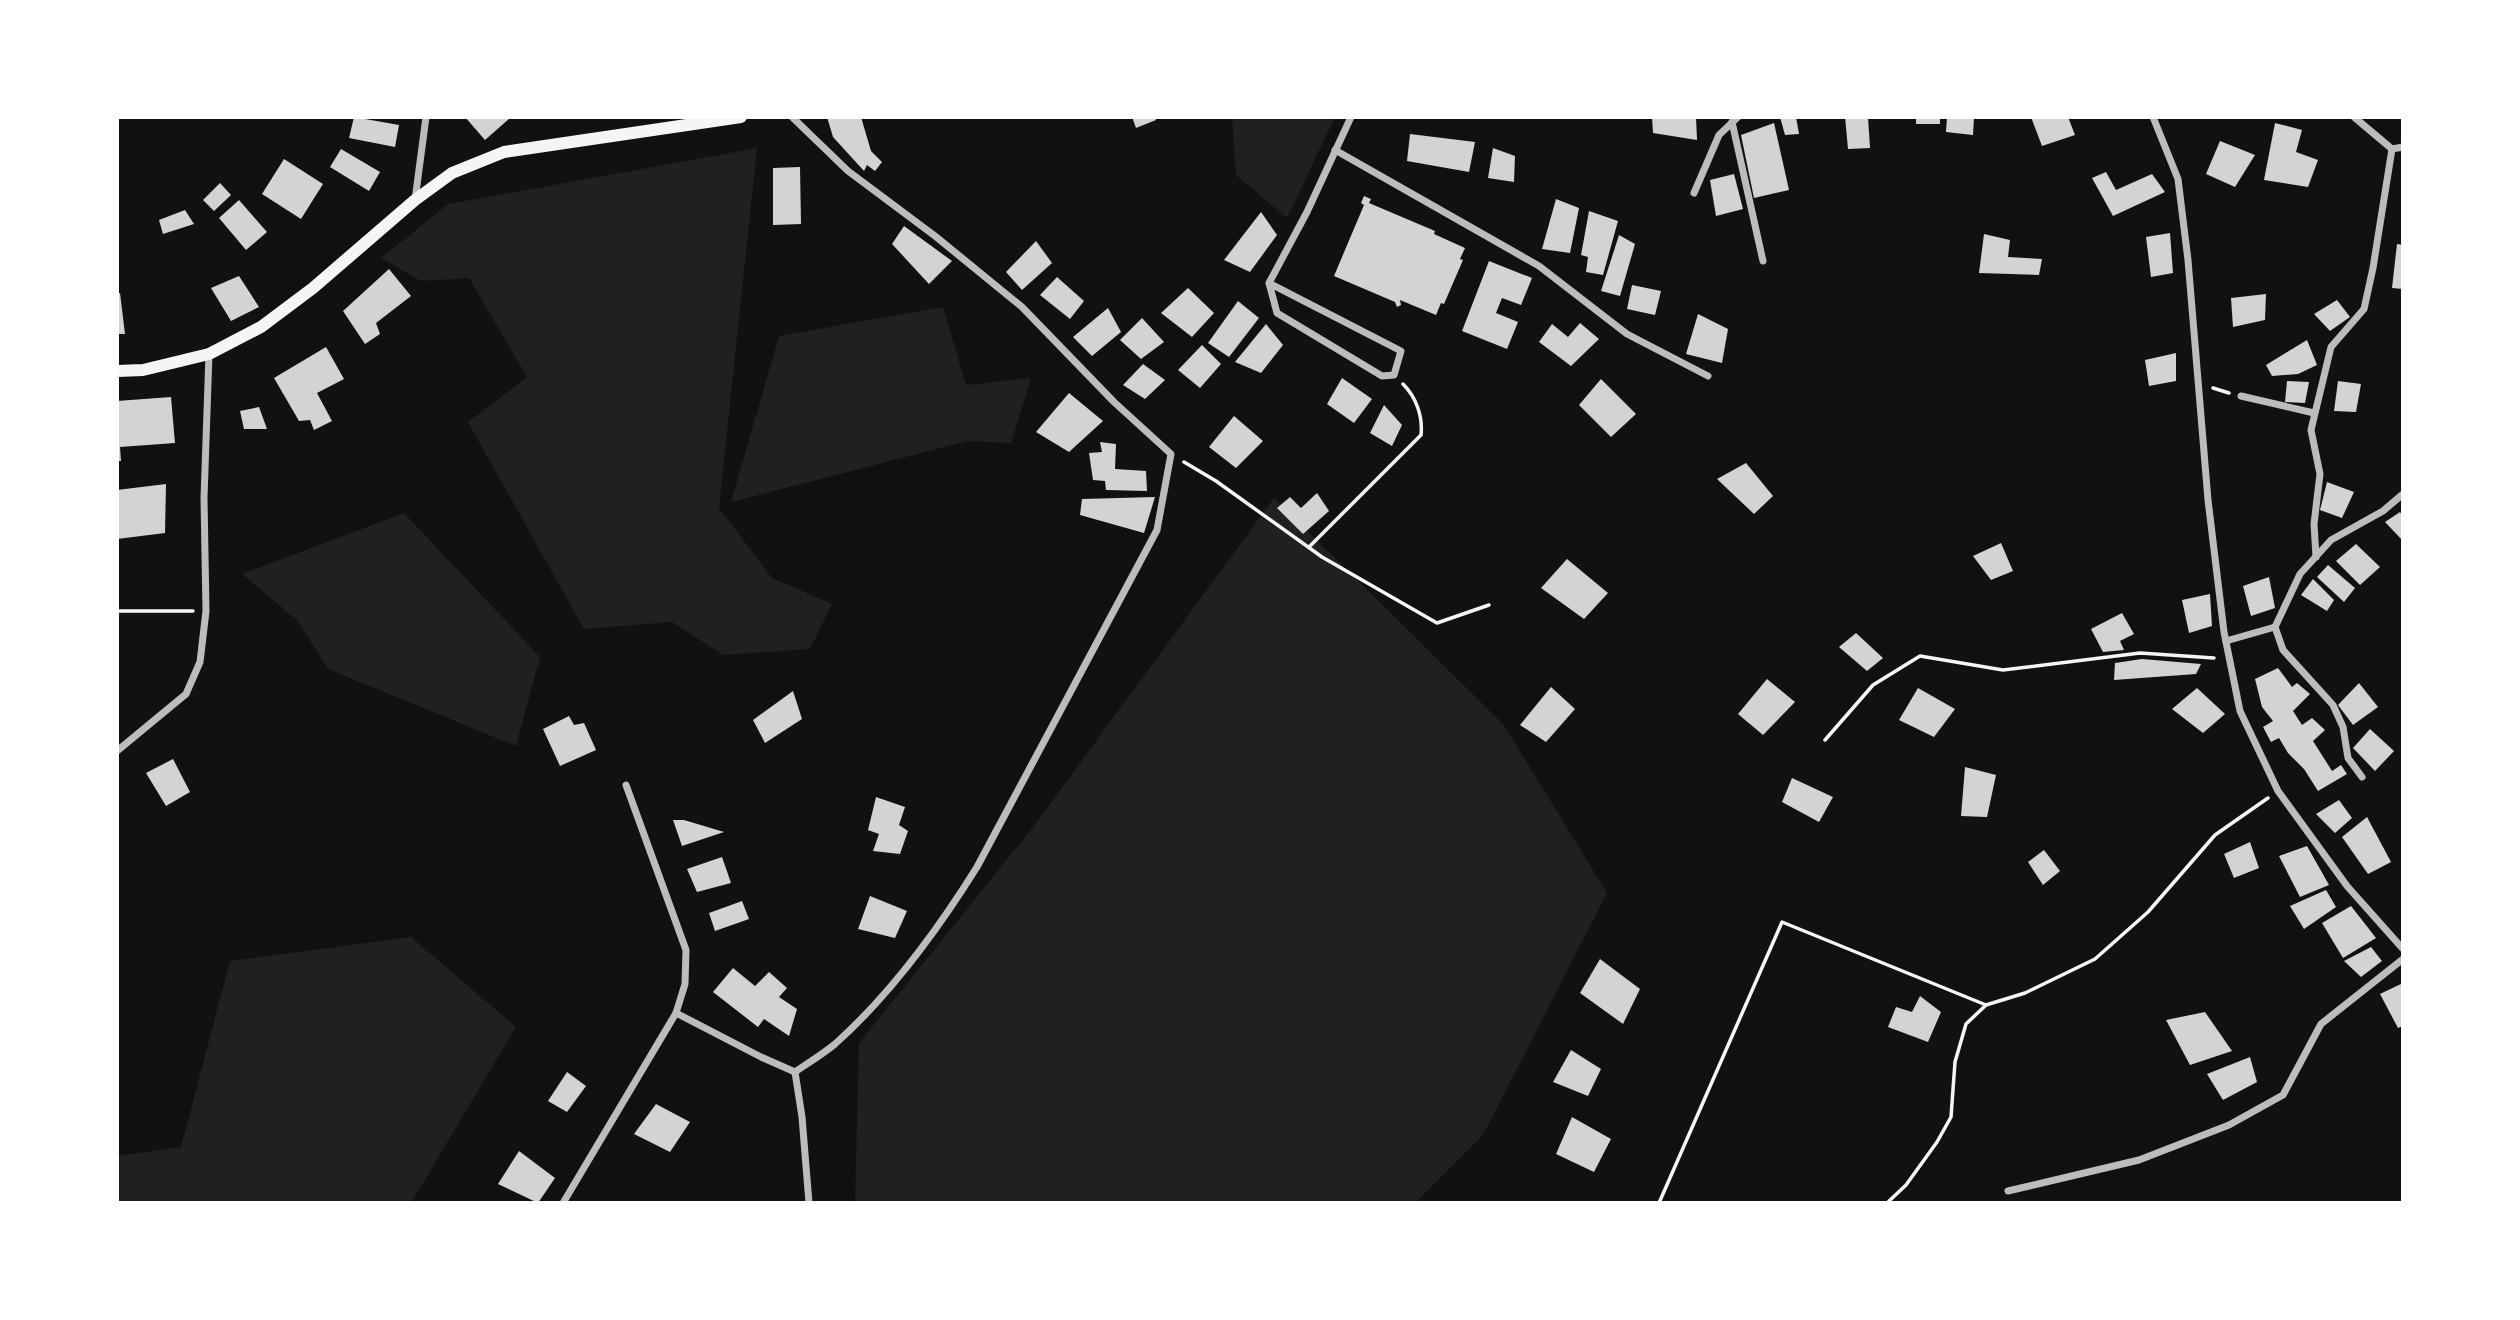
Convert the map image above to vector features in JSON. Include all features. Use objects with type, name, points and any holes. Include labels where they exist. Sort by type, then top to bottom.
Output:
[{"type":"main road","points":[[117,371],[143,370],[209,354],[271,319],[313,288],[415,200],[452,173],[504,152],[741,117]]},
{"type":"street","points":[[415,200],[426,117]]},
{"type":"street","points":[[792,117],[848,171],[935,236],[1022,307],[1114,401],[1171,454],[1157,530],[977,867],[952,907],[886,993],[833,1045],[795,1072]]},
{"type":"street","points":[[1269,283],[1401,351],[1394,375],[1382,376],[1277,313],[1269,283],[1307,212],[1351,117]]},
{"type":"street","points":[[2153,117],[2178,179],[2188,260],[2208,500],[2226,641],[2240,711],[2278,790],[2347,886],[2403,950]]},
{"type":"street","points":[[2354,117],[2392,149]]},
{"type":"street","points":[[1694,192],[1719,135],[1735,120]]},
{"type":"street","points":[[1735,120],[1763,261]]},
{"type":"street","points":[[2392,149],[2403,147]]},
{"type":"street","points":[[2316,557],[2314,524],[2320,474],[2311,430],[2314,413],[2331,347],[2364,309],[2392,149]]},
{"type":"street","points":[[1335,150],[1539,266],[1627,334],[1708,376]]},
{"type":"street","points":[[117,751],[186,694],[200,662],[206,611],[204,498],[209,354]]},
{"type":"street","points":[[2241,397],[2314,413]]},
{"type":"street","points":[[2362,776],[2348,758],[2343,727],[2333,705],[2283,650],[2276,627],[2300,574],[2331,540],[2383,511],[2403,494]]},
{"type":"street","points":[[2226,641],[2276,627]]},
{"type":"street","points":[[563,1203],[676,1013],[685,984],[686,950],[626,785]]},
{"type":"street","points":[[2008,1191],[2139,1160],[2229,1125],[2283,1095],[2321,1024],[2403,959]]},
{"type":"street","points":[[676,1013],[761,1058],[795,1072]]},
{"type":"street","points":[[795,1072],[802,1117],[809,1203]]},
{"type":"path","points":[[1309,547],[1421,435],[1422,422],[1412,393],[1394,375]]},
{"type":"path","points":[[2197,383],[2241,397]]},
{"type":"path","points":[[1171,454],[1216,481],[1309,547],[1437,623],[1489,605]]},
{"type":"path","points":[[117,611],[206,611]]},
{"type":"path","points":[[1825,740],[1873,685],[1920,656],[2003,670],[2140,653],[2230,659]]},
{"type":"path","points":[[1887,1203],[1906,1185],[1937,1142],[1951,1116],[1955,1062],[1966,1024],[1986,1005],[2025,993],[2095,959],[2148,912],[2215,835],[2278,790]]},
{"type":"path","points":[[1659,1203],[1782,922],[1986,1005]]},
{"type":"shaded area","points":[[1232,117],[1335,117],[1287,218],[1236,175]]},
{"type":"shaded area","points":[[757,148],[719,508],[772,578],[832,604],[810,649],[723,655],[672,622],[584,629],[468,422],[527,377],[469,278],[421,281],[381,258],[448,204]]},
{"type":"shaded area","points":[[943,307],[966,385],[1031,378],[1011,443],[968,441],[731,502],[779,336]]},
{"type":"shaded area","points":[[1274,498],[1504,725],[1607,893],[1483,1135],[1415,1203],[855,1203],[859,1043],[1034,826]]},
{"type":"shaded area","points":[[404,513],[540,657],[516,746],[328,669],[297,620],[242,574]]},
{"type":"shaded area","points":[[411,937],[516,1027],[411,1203],[117,1203],[117,1156],[181,1147],[230,961]]},
{"type":"building","points":[[354,117],[399,125],[395,147],[349,138]]},
{"type":"building","points":[[465,117],[511,117],[485,140]]},
{"type":"building","points":[[827,117],[861,117],[871,151],[882,162],[875,171],[867,165],[864,171],[833,137]]},
{"type":"building","points":[[1132,117],[1155,117],[1156,120],[1136,128]]},
{"type":"building","points":[[1652,117],[1696,117],[1697,140],[1653,133]]},
{"type":"building","points":[[1780,117],[1796,117],[1799,134],[1785,135]]},
{"type":"building","points":[[1845,117],[1868,117],[1870,148],[1848,149]]},
{"type":"building","points":[[1916,117],[1940,117],[1940,124],[1916,124]]},
{"type":"building","points":[[1947,117],[1974,117],[1973,135],[1946,132]]},
{"type":"building","points":[[2031,117],[2068,117],[2075,135],[2042,146]]},
{"type":"building","points":[[1774,123],[1789,190],[1754,198],[1741,135]]},
{"type":"building","points":[[2275,123],[2302,130],[2296,152],[2318,160],[2308,187],[2264,180]]},
{"type":"building","points":[[1410,134],[1475,142],[1469,172],[1407,161]]},
{"type":"building","points":[[2220,141],[2255,155],[2235,187],[2206,174]]},
{"type":"building","points":[[1493,148],[1515,156],[1514,182],[1488,178]]},
{"type":"building","points":[[341,149],[380,172],[369,191],[330,167]]},
{"type":"building","points":[[284,159],[323,184],[301,219],[262,194]]},
{"type":"building","points":[[800,167],[801,224],[773,225],[773,168]]},
{"type":"building","points":[[2106,172],[2116,190],[2152,174],[2165,192],[2113,216],[2092,178]]},
{"type":"building","points":[[1734,174],[1743,209],[1716,216],[1710,180]]},
{"type":"building","points":[[220,183],[231,195],[214,211],[203,200]]},
{"type":"building","points":[[1364,196],[1371,199],[1369,203],[1435,231],[1434,234],[1465,248],[1460,259],[1463,260],[1444,304],[1441,303],[1436,315],[1400,300],[1401,305],[1397,307],[1395,302],[1334,276],[1364,205],[1361,203]]},
{"type":"building","points":[[1556,199],[1579,208],[1570,253],[1542,249]]},
{"type":"building","points":[[239,200],[267,232],[246,250],[219,218]]},
{"type":"building","points":[[185,210],[194,224],[163,234],[159,220]]},
{"type":"building","points":[[1589,211],[1618,221],[1603,275],[1586,272],[1588,257],[1581,255]]},
{"type":"building","points":[[1261,212],[1277,235],[1250,272],[1224,260]]},
{"type":"building","points":[[904,226],[952,261],[929,284],[892,244]]},
{"type":"building","points":[[2170,233],[2173,273],[2151,277],[2146,237]]},
{"type":"building","points":[[1984,234],[2010,240],[2008,257],[2042,259],[2039,275],[1979,273]]},
{"type":"building","points":[[1619,235],[1635,244],[1620,296],[1601,291]]},
{"type":"building","points":[[1036,241],[1052,263],[1022,290],[1006,272]]},
{"type":"building","points":[[2397,244],[2403,245],[2403,289],[2392,288]]},
{"type":"building","points":[[1489,261],[1532,278],[1521,305],[1502,298],[1496,313],[1518,322],[1507,349],[1462,331]]},
{"type":"building","points":[[389,269],[411,296],[376,323],[380,334],[365,344],[343,311]]},
{"type":"building","points":[[239,276],[259,307],[231,321],[211,288]]},
{"type":"building","points":[[1057,277],[1084,301],[1070,319],[1040,295]]},
{"type":"building","points":[[1632,285],[1661,291],[1655,315],[1627,309]]},
{"type":"building","points":[[1188,288],[1214,313],[1192,337],[1161,313]]},
{"type":"building","points":[[117,293],[120,293],[125,334],[117,334]]},
{"type":"building","points":[[2266,294],[2265,320],[2233,327],[2231,298]]},
{"type":"building","points":[[2337,300],[2350,317],[2330,331],[2314,314]]},
{"type":"building","points":[[1238,301],[1259,318],[1229,357],[1208,343]]},
{"type":"building","points":[[1108,308],[1121,332],[1092,356],[1073,337]]},
{"type":"building","points":[[1698,314],[1728,329],[1722,363],[1686,354]]},
{"type":"building","points":[[1142,318],[1164,342],[1141,359],[1120,340]]},
{"type":"building","points":[[1580,323],[1599,339],[1571,366],[1539,342],[1552,324],[1568,337]]},
{"type":"building","points":[[1266,324],[1283,345],[1261,373],[1235,362]]},
{"type":"building","points":[[2307,340],[2317,365],[2298,374],[2272,376],[2266,365]]},
{"type":"building","points":[[1202,345],[1221,364],[1200,388],[1178,370]]},
{"type":"building","points":[[326,347],[344,379],[317,393],[332,421],[314,430],[310,420],[299,421],[274,378]]},
{"type":"building","points":[[2176,353],[2176,381],[2149,386],[2145,360]]},
{"type":"building","points":[[1143,364],[1165,380],[1145,399],[1123,385]]},
{"type":"building","points":[[1342,378],[1372,399],[1354,423],[1327,404]]},
{"type":"building","points":[[1601,379],[1636,414],[1611,437],[1579,405]]},
{"type":"building","points":[[2287,381],[2309,382],[2305,403],[2285,402]]},
{"type":"building","points":[[2338,381],[2361,384],[2356,412],[2334,411]]},
{"type":"building","points":[[1069,393],[1103,421],[1069,452],[1036,432]]},
{"type":"building","points":[[171,397],[175,443],[120,447],[121,461],[117,461],[117,401]]},
{"type":"building","points":[[1384,405],[1402,425],[1392,446],[1370,433]]},
{"type":"building","points":[[259,407],[267,429],[244,429],[240,411]]},
{"type":"building","points":[[1234,416],[1263,441],[1236,468],[1209,447]]},
{"type":"building","points":[[1100,442],[1116,444],[1115,469],[1146,471],[1147,491],[1106,490],[1105,481],[1093,480],[1089,453],[1102,452]]},
{"type":"building","points":[[1746,463],[1773,496],[1754,514],[1717,479]]},
{"type":"building","points":[[2327,482],[2354,492],[2342,518],[2320,510]]},
{"type":"building","points":[[166,484],[165,533],[117,539],[117,490]]},
{"type":"building","points":[[1317,493],[1329,511],[1303,534],[1277,508],[1290,497],[1301,508]]},
{"type":"building","points":[[1155,497],[1144,533],[1080,515],[1082,499]]},
{"type":"building","points":[[2400,512],[2403,516],[2403,541],[2385,522]]},
{"type":"building","points":[[2001,543],[2013,571],[1991,580],[1973,556]]},
{"type":"building","points":[[2356,544],[2380,567],[2360,585],[2336,561]]},
{"type":"building","points":[[1567,559],[1608,593],[1584,619],[1541,588]]},
{"type":"building","points":[[2328,565],[2355,588],[2344,602],[2317,577]]},
{"type":"building","points":[[2269,577],[2275,608],[2251,616],[2243,586]]},
{"type":"building","points":[[2313,579],[2334,600],[2327,611],[2301,595]]},
{"type":"building","points":[[2210,594],[2212,626],[2189,633],[2182,600]]},
{"type":"building","points":[[2122,613],[2134,634],[2120,641],[2124,650],[2103,652],[2091,629]]},
{"type":"building","points":[[1856,633],[1883,658],[1867,671],[1839,647]]},
{"type":"building","points":[[2142,659],[2201,664],[2196,674],[2114,680],[2115,663]]},
{"type":"building","points":[[2278,668],[2292,687],[2297,683],[2310,694],[2293,711],[2302,725],[2312,718],[2325,730],[2313,741],[2332,771],[2341,765],[2347,774],[2318,791],[2279,738],[2271,742],[2263,727],[2273,721],[2262,707],[2255,679]]},
{"type":"building","points":[[1767,679],[1795,702],[1763,735],[1738,714]]},
{"type":"building","points":[[2359,683],[2378,707],[2353,725],[2338,705]]},
{"type":"building","points":[[1551,687],[1575,709],[1546,742],[1520,725]]},
{"type":"building","points":[[1918,688],[1955,709],[1934,737],[1899,720]]},
{"type":"building","points":[[2197,688],[2225,714],[2203,733],[2172,709]]},
{"type":"building","points":[[793,691],[802,719],[765,743],[753,720]]},
{"type":"building","points":[[569,716],[574,725],[584,723],[596,750],[560,766],[543,729]]},
{"type":"building","points":[[2370,729],[2394,751],[2375,771],[2353,748]]},
{"type":"building","points":[[173,759],[190,792],[166,806],[146,773]]},
{"type":"building","points":[[1965,767],[1996,775],[1987,817],[1961,816]]},
{"type":"building","points":[[1792,778],[1833,797],[1819,822],[1782,802]]},
{"type":"building","points":[[876,797],[905,807],[899,825],[908,831],[900,854],[873,851],[879,834],[868,830]]},
{"type":"building","points":[[2339,800],[2352,818],[2335,833],[2316,814]]},
{"type":"building","points":[[2367,817],[2391,862],[2368,874],[2342,837]]},
{"type":"building","points":[[673,820],[684,820],[724,832],[682,846]]},
{"type":"building","points":[[2250,842],[2259,868],[2234,878],[2224,854]]},
{"type":"building","points":[[2307,846],[2329,885],[2300,897],[2279,856]]},
{"type":"building","points":[[2044,850],[2060,871],[2043,885],[2028,862]]},
{"type":"building","points":[[722,857],[731,883],[697,892],[687,869]]},
{"type":"building","points":[[2326,890],[2336,907],[2304,929],[2290,906]]},
{"type":"building","points":[[870,896],[907,911],[895,938],[858,929]]},
{"type":"building","points":[[742,901],[749,919],[715,931],[709,913]]},
{"type":"building","points":[[2351,906],[2376,938],[2343,958],[2322,923]]},
{"type":"building","points":[[2371,947],[2382,961],[2361,977],[2344,961]]},
{"type":"building","points":[[1600,959],[1640,989],[1623,1024],[1580,993]]},
{"type":"building","points":[[733,968],[755,986],[769,972],[787,988],[779,997],[797,1009],[789,1036],[764,1019],[758,1027],[713,992]]},
{"type":"building","points":[[2403,983],[2403,1026],[2398,1028],[2380,994]]},
{"type":"building","points":[[1920,996],[1941,1012],[1928,1042],[1888,1027],[1896,1007],[1912,1012]]},
{"type":"building","points":[[2205,1012],[2232,1051],[2190,1065],[2166,1020]]},
{"type":"building","points":[[1571,1050],[1601,1069],[1588,1096],[1553,1082]]},
{"type":"building","points":[[2250,1057],[2257,1082],[2223,1100],[2207,1074]]},
{"type":"building","points":[[567,1072],[586,1086],[567,1112],[548,1101]]},
{"type":"building","points":[[656,1104],[690,1122],[670,1152],[634,1134]]},
{"type":"building","points":[[1572,1117],[1611,1139],[1594,1172],[1556,1154]]},
{"type":"building","points":[[519,1151],[555,1178],[538,1203],[498,1184]]}]
